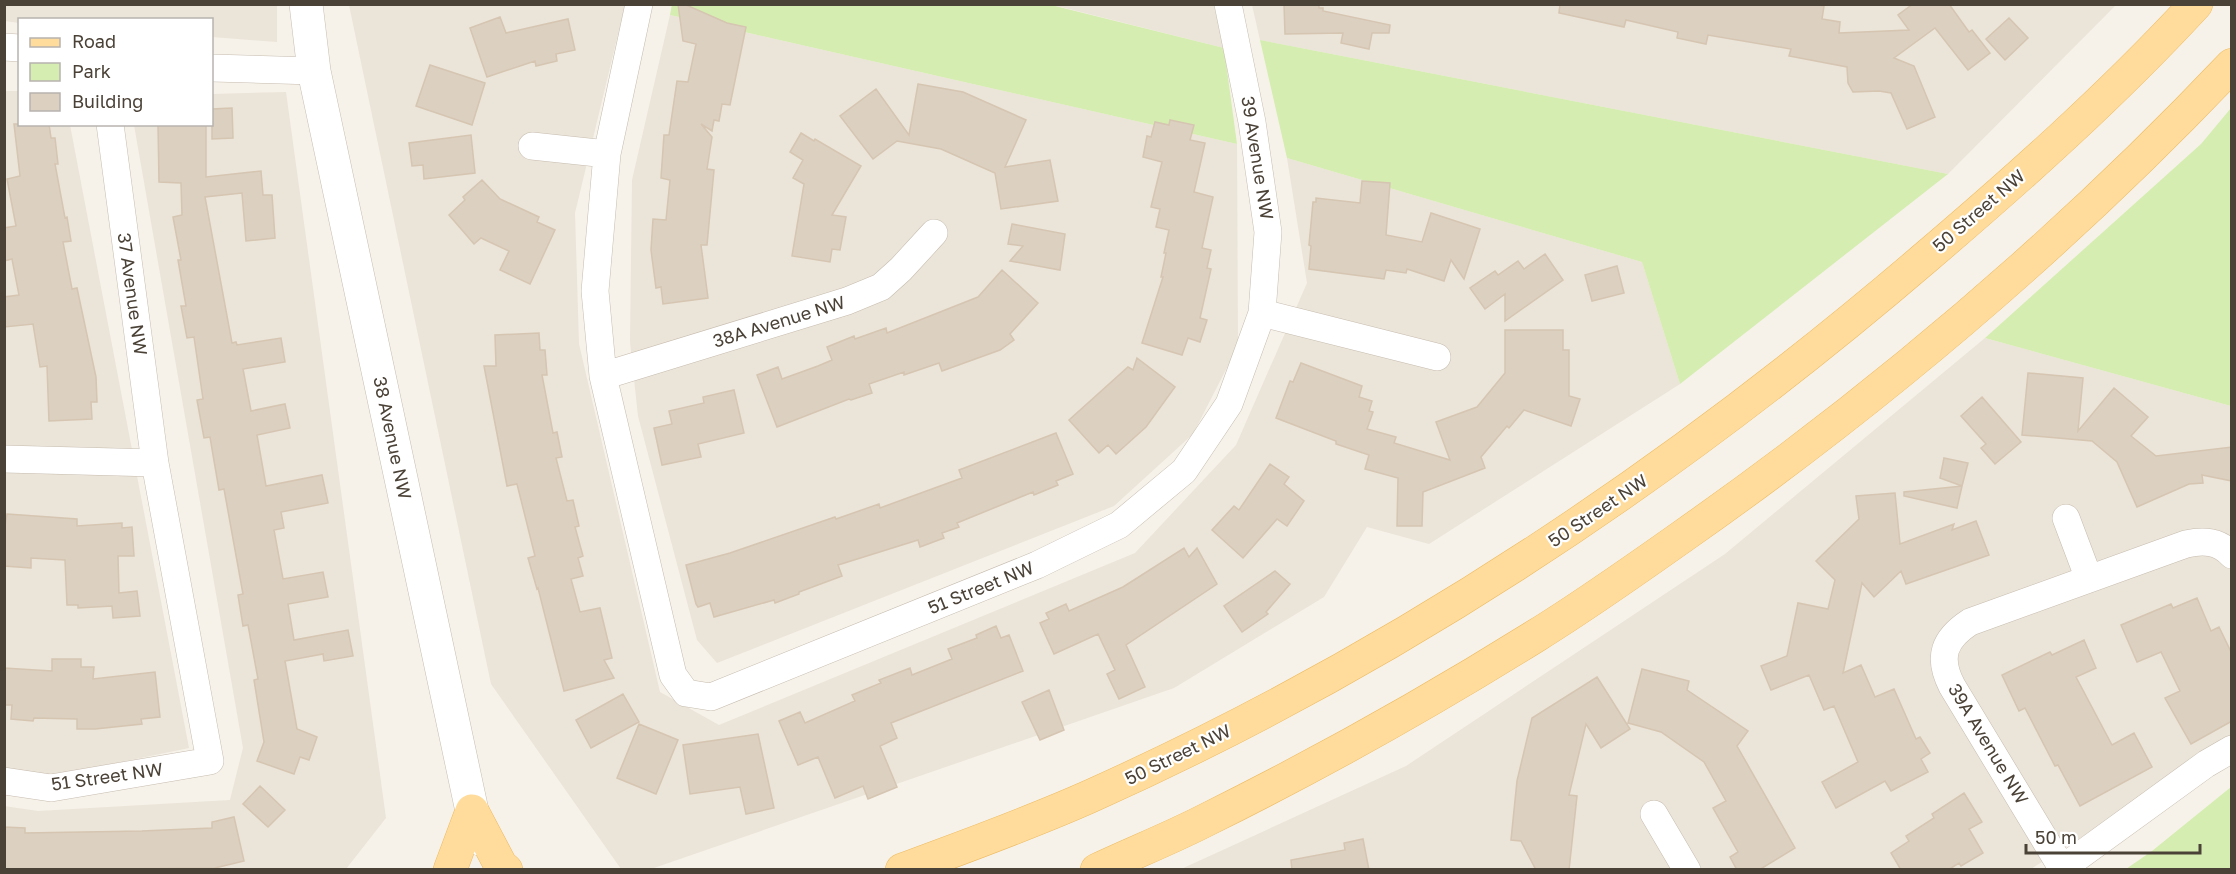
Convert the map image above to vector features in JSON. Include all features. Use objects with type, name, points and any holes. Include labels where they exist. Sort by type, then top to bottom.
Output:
[{"type":"main road","name":"50 Street NW","points":[[902,870],[985,840],[1091,796],[1219,736],[1330,677],[1552,543],[1670,461],[1845,327],[2008,188],[2096,105],[2196,4]]},
{"type":"main road","points":[[1097,870],[1203,822],[1421,705],[1540,634],[1762,481],[1966,319],[2116,182],[2232,65]]},
{"type":"main road","points":[[450,870],[472,811]]},
{"type":"main road","points":[[472,811],[501,866],[506,870]]},
{"type":"street","name":"38 Avenue NW","points":[[306,4],[314,71],[472,811],[488,870]]},
{"type":"street","points":[[603,376],[595,291],[607,154],[639,4]]},
{"type":"street","name":"39 Avenue NW","points":[[1228,4],[1252,122],[1268,232],[1262,313],[1229,404]]},
{"type":"street","points":[[213,68],[314,71]]},
{"type":"street","name":"37 Avenue NW","points":[[110,126],[155,463],[210,761]]},
{"type":"street","points":[[532,146],[607,154]]},
{"type":"street","name":"38A Avenue NW","points":[[603,376],[847,301],[881,287],[902,270],[934,233]]},
{"type":"street","points":[[1262,313],[1437,357]]},
{"type":"street","name":"51 Street NW","points":[[603,376],[673,675],[686,693],[711,697],[1037,565],[1119,525],[1184,471],[1229,404]]},
{"type":"street","points":[[4,459],[155,463]]},
{"type":"street","points":[[2066,518],[2089,579],[2186,543],[2199,541],[2225,550]]},
{"type":"street","name":"39A Avenue NW","points":[[2061,869],[1952,686],[1945,666],[1945,648],[1955,633],[1971,622],[2089,579]]},
{"type":"street","points":[[2061,869],[2206,764],[2232,749]]},
{"type":"street","name":"51 Street NW","points":[[4,781],[51,788],[210,761]]},
{"type":"street","points":[[1654,814],[1687,870]]},
{"type":"shaded area","points":[[4,5],[277,5],[277,42],[213,37],[213,18],[18,18],[18,23],[5,21]]},
{"type":"shaded area","points":[[349,5],[625,5],[575,213],[579,344],[660,692],[719,725],[1135,553],[1236,445],[1307,283],[1287,158],[1642,262],[1680,384],[1429,544],[1367,527],[1324,597],[1174,688],[651,869],[621,869],[491,684]]},
{"type":"shaded area","points":[[1051,5],[1214,5],[1224,48],[1065,8]]},
{"type":"shaded area","points":[[1252,5],[2116,5],[1948,174],[1260,40]]},
{"type":"shaded area","points":[[670,15],[1237,144],[1238,346],[1193,434],[1114,506],[717,663],[697,640],[638,416],[630,342],[632,180]]},
{"type":"shaded area","points":[[4,91],[18,91],[18,126],[70,126],[189,748],[49,777],[5,769]]},
{"type":"shaded area","points":[[286,92],[386,818],[346,869],[5,870],[4,806],[38,811],[230,800],[243,748],[134,126],[213,126],[213,94]]},
{"type":"shaded area","points":[[1985,338],[2231,406],[2231,743],[2031,869],[1179,870],[1406,766],[1725,554]]},
{"type":"green space","points":[[672,4],[1051,5],[1224,48],[1237,144],[670,15]]},
{"type":"green space","points":[[1260,40],[1948,174],[1680,384],[1642,262],[1287,158]]},
{"type":"green space","points":[[2231,108],[2231,406],[1985,338],[2201,144]]},
{"type":"green space","points":[[2231,787],[2231,869],[2126,869],[2152,851]]},
{"type":"building","points":[[678,4],[684,4],[727,23],[746,27],[730,105],[722,104],[719,121],[714,120],[712,131],[701,124],[712,137],[707,169],[714,170],[707,245],[701,245],[708,298],[663,304],[661,287],[656,288],[651,250],[653,219],[666,220],[670,180],[661,178],[664,135],[669,135],[677,81],[688,82],[696,44],[683,41]]},
{"type":"building","points":[[1284,4],[1319,4],[1319,8],[1323,8],[1323,11],[1390,25],[1389,33],[1372,33],[1369,49],[1341,43],[1343,33],[1285,34]]},
{"type":"building","points":[[1560,4],[1814,4],[1824,6],[1822,19],[1840,22],[1839,33],[1909,30],[1898,15],[1913,4],[1949,4],[1969,32],[1972,30],[1990,53],[1968,70],[1935,28],[1894,58],[1914,66],[1935,117],[1907,129],[1891,93],[1853,92],[1848,83],[1847,67],[1789,56],[1791,49],[1708,35],[1706,44],[1677,38],[1678,32],[1626,20],[1624,27],[1559,13]]},
{"type":"building","points":[[500,17],[506,33],[568,19],[575,50],[556,54],[557,61],[536,66],[535,61],[487,77],[470,28]]},
{"type":"building","points":[[2009,18],[2028,38],[2005,60],[1986,39]]},
{"type":"building","points":[[430,65],[485,83],[472,125],[416,106]]},
{"type":"building","points":[[918,84],[963,92],[1026,120],[1005,167],[1050,160],[1058,201],[1001,209],[995,173],[941,149],[897,141],[873,159],[840,116],[876,89],[909,135]]},
{"type":"building","points":[[232,108],[233,138],[212,139],[213,109]]},
{"type":"building","points":[[1170,120],[1194,125],[1190,140],[1205,143],[1194,192],[1213,197],[1202,248],[1211,250],[1207,268],[1211,269],[1200,318],[1207,320],[1200,342],[1188,338],[1182,355],[1142,343],[1163,277],[1161,277],[1166,253],[1164,253],[1169,230],[1156,227],[1160,209],[1151,207],[1162,162],[1143,157],[1147,136],[1151,137],[1155,122],[1169,125]]},
{"type":"building","points":[[14,124],[49,126],[51,138],[55,138],[58,164],[55,164],[71,241],[63,242],[72,289],[77,288],[96,377],[97,402],[91,402],[92,419],[49,421],[47,366],[40,367],[33,324],[4,327],[4,297],[19,295],[12,259],[4,261],[4,228],[16,226],[7,179],[20,176]]},
{"type":"building","points":[[158,126],[206,126],[206,177],[261,171],[263,195],[272,195],[275,238],[246,241],[242,193],[205,197],[232,343],[236,342],[237,345],[281,338],[285,362],[243,369],[251,411],[285,404],[290,428],[257,435],[266,486],[322,475],[328,503],[281,512],[284,528],[274,530],[283,579],[323,572],[328,597],[288,604],[294,640],[348,630],[353,656],[324,661],[323,654],[285,661],[297,729],[317,737],[309,760],[300,757],[294,774],[257,761],[264,742],[254,680],[258,679],[248,625],[243,626],[238,595],[243,594],[224,489],[219,490],[210,437],[204,438],[197,400],[203,399],[194,337],[187,338],[181,306],[186,306],[173,217],[182,215],[181,183],[159,182]]},
{"type":"building","points":[[801,133],[861,166],[832,215],[846,217],[840,250],[832,249],[830,262],[792,256],[804,184],[793,178],[803,160],[790,152]]},
{"type":"building","points":[[471,135],[475,173],[424,179],[423,165],[412,166],[409,143]]},
{"type":"building","points":[[482,180],[500,199],[539,217],[537,222],[555,230],[530,284],[500,270],[509,251],[481,238],[474,244],[449,215],[465,200],[463,197]]},
{"type":"building","points":[[1362,181],[1390,183],[1386,235],[1422,242],[1431,213],[1480,229],[1464,279],[1451,260],[1444,281],[1407,269],[1406,273],[1386,270],[1384,279],[1309,269],[1313,202],[1316,202],[1316,198],[1360,203]]},
{"type":"building","points":[[1012,224],[1065,234],[1060,270],[1010,261],[1023,246],[1008,244]]},
{"type":"building","points":[[1545,254],[1563,280],[1505,321],[1505,294],[1485,309],[1470,288],[1495,271],[1498,275],[1518,261],[1524,269]]},
{"type":"building","points":[[1617,266],[1624,293],[1592,301],[1585,275]]},
{"type":"building","points":[[1002,270],[1038,303],[1010,334],[1014,340],[1000,350],[942,371],[939,363],[869,384],[872,393],[849,399],[777,427],[757,375],[778,367],[782,379],[832,360],[827,347],[854,336],[855,339],[886,328],[887,333],[978,297]]},
{"type":"building","points":[[1505,330],[1563,330],[1563,350],[1569,350],[1569,396],[1580,399],[1571,426],[1524,410],[1481,457],[1485,468],[1423,492],[1422,526],[1397,526],[1398,478],[1365,469],[1369,455],[1336,444],[1336,441],[1276,418],[1290,381],[1293,382],[1301,363],[1362,386],[1359,397],[1372,401],[1369,411],[1373,412],[1367,429],[1396,437],[1394,443],[1450,460],[1436,422],[1477,407],[1505,373]]},
{"type":"building","points":[[539,333],[540,350],[545,350],[547,375],[542,375],[553,433],[557,432],[562,457],[556,458],[567,501],[573,500],[579,526],[575,527],[583,556],[578,558],[583,576],[571,579],[580,612],[600,608],[612,658],[604,660],[614,678],[564,691],[538,588],[528,558],[535,556],[517,484],[507,486],[484,366],[496,366],[495,335]]},
{"type":"building","points":[[1137,358],[1175,387],[1146,427],[1116,454],[1108,445],[1099,453],[1069,420],[1128,367],[1133,370]]},
{"type":"building","points":[[2028,373],[2083,378],[2078,431],[2114,388],[2148,417],[2131,436],[2156,456],[2232,447],[2232,481],[2202,475],[2203,483],[2189,484],[2137,507],[2117,462],[2092,441],[2022,435]]},
{"type":"building","points":[[734,390],[744,433],[698,444],[701,457],[662,465],[654,428],[672,424],[669,411],[704,403],[703,397]]},
{"type":"building","points":[[1982,397],[2021,442],[1995,464],[1981,448],[1986,444],[1961,416]]},
{"type":"building","points":[[1056,433],[1073,474],[1056,481],[1058,485],[1034,495],[1033,492],[957,523],[959,527],[942,533],[944,538],[920,547],[918,540],[838,565],[842,576],[775,603],[774,600],[714,617],[710,603],[698,607],[696,604],[686,565],[730,553],[879,504],[880,508],[962,478],[959,470]]},
{"type":"building","points":[[1944,458],[1968,463],[1962,486],[1940,478]]},
{"type":"building","points":[[1270,464],[1289,477],[1284,484],[1304,501],[1287,526],[1277,519],[1243,558],[1212,530],[1234,506],[1239,510]]},
{"type":"building","points":[[1962,486],[1957,508],[1904,496],[1904,492]]},
{"type":"building","points":[[1895,493],[1900,544],[1954,524],[1952,530],[1976,521],[1989,555],[1906,584],[1901,571],[1874,597],[1862,583],[1843,673],[1861,665],[1875,697],[1894,689],[1916,739],[1920,737],[1930,753],[1921,759],[1928,772],[1891,791],[1885,781],[1836,808],[1822,782],[1858,762],[1834,706],[1824,710],[1809,675],[1771,690],[1761,666],[1787,656],[1798,603],[1828,609],[1835,580],[1816,561],[1859,519],[1856,496]]},
{"type":"building","points":[[7,514],[77,519],[77,526],[122,523],[122,528],[132,527],[134,556],[118,556],[119,593],[137,591],[140,616],[113,618],[112,606],[78,608],[78,605],[67,605],[65,560],[31,558],[31,568],[4,566],[4,531]]},
{"type":"building","points":[[1184,548],[1189,557],[1197,548],[1217,584],[1126,645],[1145,687],[1119,699],[1107,674],[1115,670],[1098,634],[1054,654],[1040,623],[1049,619],[1046,613],[1066,604],[1069,611],[1123,587]]},
{"type":"building","points":[[1275,571],[1290,584],[1266,612],[1268,614],[1242,632],[1224,606]]},
{"type":"building","points":[[2197,598],[2211,631],[2219,627],[2232,654],[2232,721],[2191,744],[2165,698],[2180,691],[2161,652],[2137,662],[2121,625],[2171,604],[2173,608]]},
{"type":"building","points":[[996,626],[1001,638],[1009,635],[1023,671],[891,723],[897,738],[880,746],[897,787],[868,799],[863,786],[835,798],[818,757],[798,765],[779,721],[800,712],[805,723],[855,701],[852,695],[881,683],[879,680],[910,668],[912,675],[952,659],[948,649],[977,638],[976,635]]},
{"type":"building","points":[[2084,640],[2096,668],[2076,677],[2112,745],[2134,733],[2152,767],[2080,806],[2058,765],[2055,766],[2025,708],[2019,711],[2002,675],[2050,652],[2052,655]]},
{"type":"building","points":[[52,659],[81,659],[81,667],[94,667],[93,679],[155,672],[160,717],[141,719],[142,724],[95,729],[77,729],[77,719],[34,718],[33,721],[11,719],[12,705],[4,705],[4,668],[52,671]]},
{"type":"building","points":[[1642,669],[1689,681],[1687,690],[1748,731],[1737,746],[1795,848],[1759,870],[1737,870],[1730,857],[1738,852],[1713,808],[1726,801],[1704,762],[1661,732],[1628,723]]},
{"type":"building","points":[[1597,677],[1630,729],[1601,748],[1586,724],[1569,795],[1577,796],[1569,870],[1536,870],[1521,841],[1511,840],[1517,781],[1532,718]]},
{"type":"building","points":[[1049,690],[1064,730],[1040,740],[1022,702]]},
{"type":"building","points":[[623,694],[639,722],[591,748],[576,720]]},
{"type":"building","points":[[639,724],[678,740],[656,794],[617,778]]},
{"type":"building","points":[[758,734],[774,808],[746,814],[740,787],[690,794],[683,745]]},
{"type":"building","points":[[260,786],[285,810],[268,827],[243,804]]},
{"type":"building","points":[[1964,793],[1982,822],[1969,829],[1983,853],[1961,866],[1959,863],[1948,870],[1901,870],[1891,853],[1909,841],[1906,836],[1934,818],[1932,814]]},
{"type":"building","points":[[234,817],[244,861],[215,868],[4,870],[4,827],[25,828],[25,833],[212,828],[212,822]]},
{"type":"building","points":[[1363,839],[1369,870],[1292,870],[1291,860],[1345,850],[1344,843]]}]
